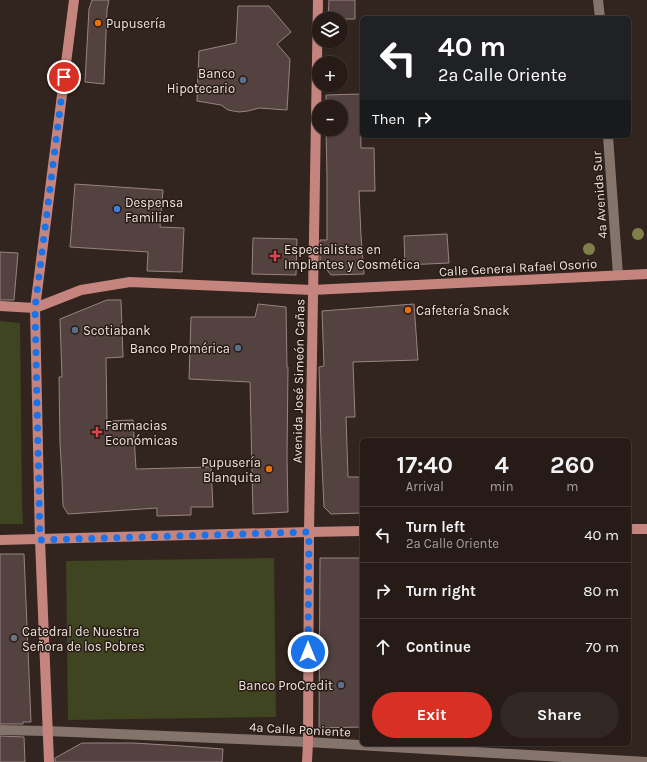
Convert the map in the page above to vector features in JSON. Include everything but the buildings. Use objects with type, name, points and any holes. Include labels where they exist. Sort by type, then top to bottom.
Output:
[{"type":"main road","points":[[49,762],[40,540],[35,308],[74,0]]},
{"type":"main road","name":"Avenida José Simeón Cañas","points":[[307,762],[312,290],[318,0]]},
{"type":"main road","name":"Calle General Rafael Osorio","points":[[35,308],[81,290],[130,282],[312,290],[647,274]]},
{"type":"main road","points":[[0,306],[35,308]]},
{"type":"main road","points":[[631,529],[647,529]]},
{"type":"main road","points":[[0,540],[360,531]]},
{"type":"street","points":[[598,0],[600,16]]},
{"type":"street","name":"4a Avenida Sur","points":[[608,138],[618,275]]},
{"type":"street","name":"4a Calle Poniente","points":[[0,730],[360,745]]},
{"type":"street","name":"4a Calle Poniente","points":[[376,746],[647,762]]},
{"type":"green space","points":[[0,321],[20,323],[23,524],[0,524]]},
{"type":"green space","points":[[274,558],[276,717],[68,720],[66,561]]},
{"type":"place","name":"Pupusería","points":[[98,23]]},
{"type":"place","name":"Banco Hipotecario","points":[[243,80]]},
{"type":"place","name":"Despensa Familiar","points":[[117,209]]},
{"type":"place","name":"Especialistas en Implantes y Cosmética","points":[[275,256]]},
{"type":"place","name":"Cafetería Snack","points":[[408,310]]},
{"type":"place","name":"Scotiabank","points":[[75,330]]},
{"type":"place","name":"Banco Promérica","points":[[238,348]]},
{"type":"place","name":"Farmacias Económicas","points":[[97,432]]},
{"type":"place","name":"Pupusería Blanquita","points":[[269,469]]},
{"type":"place","name":"Catedral de Nuestra Señora de los Pobres","points":[[14,638]]},
{"type":"place","name":"Banco ProCredit","points":[[341,685]]},
{"type":"route","points":[[64,77],[35,308],[40,540],[309,532],[308,652]]}]
